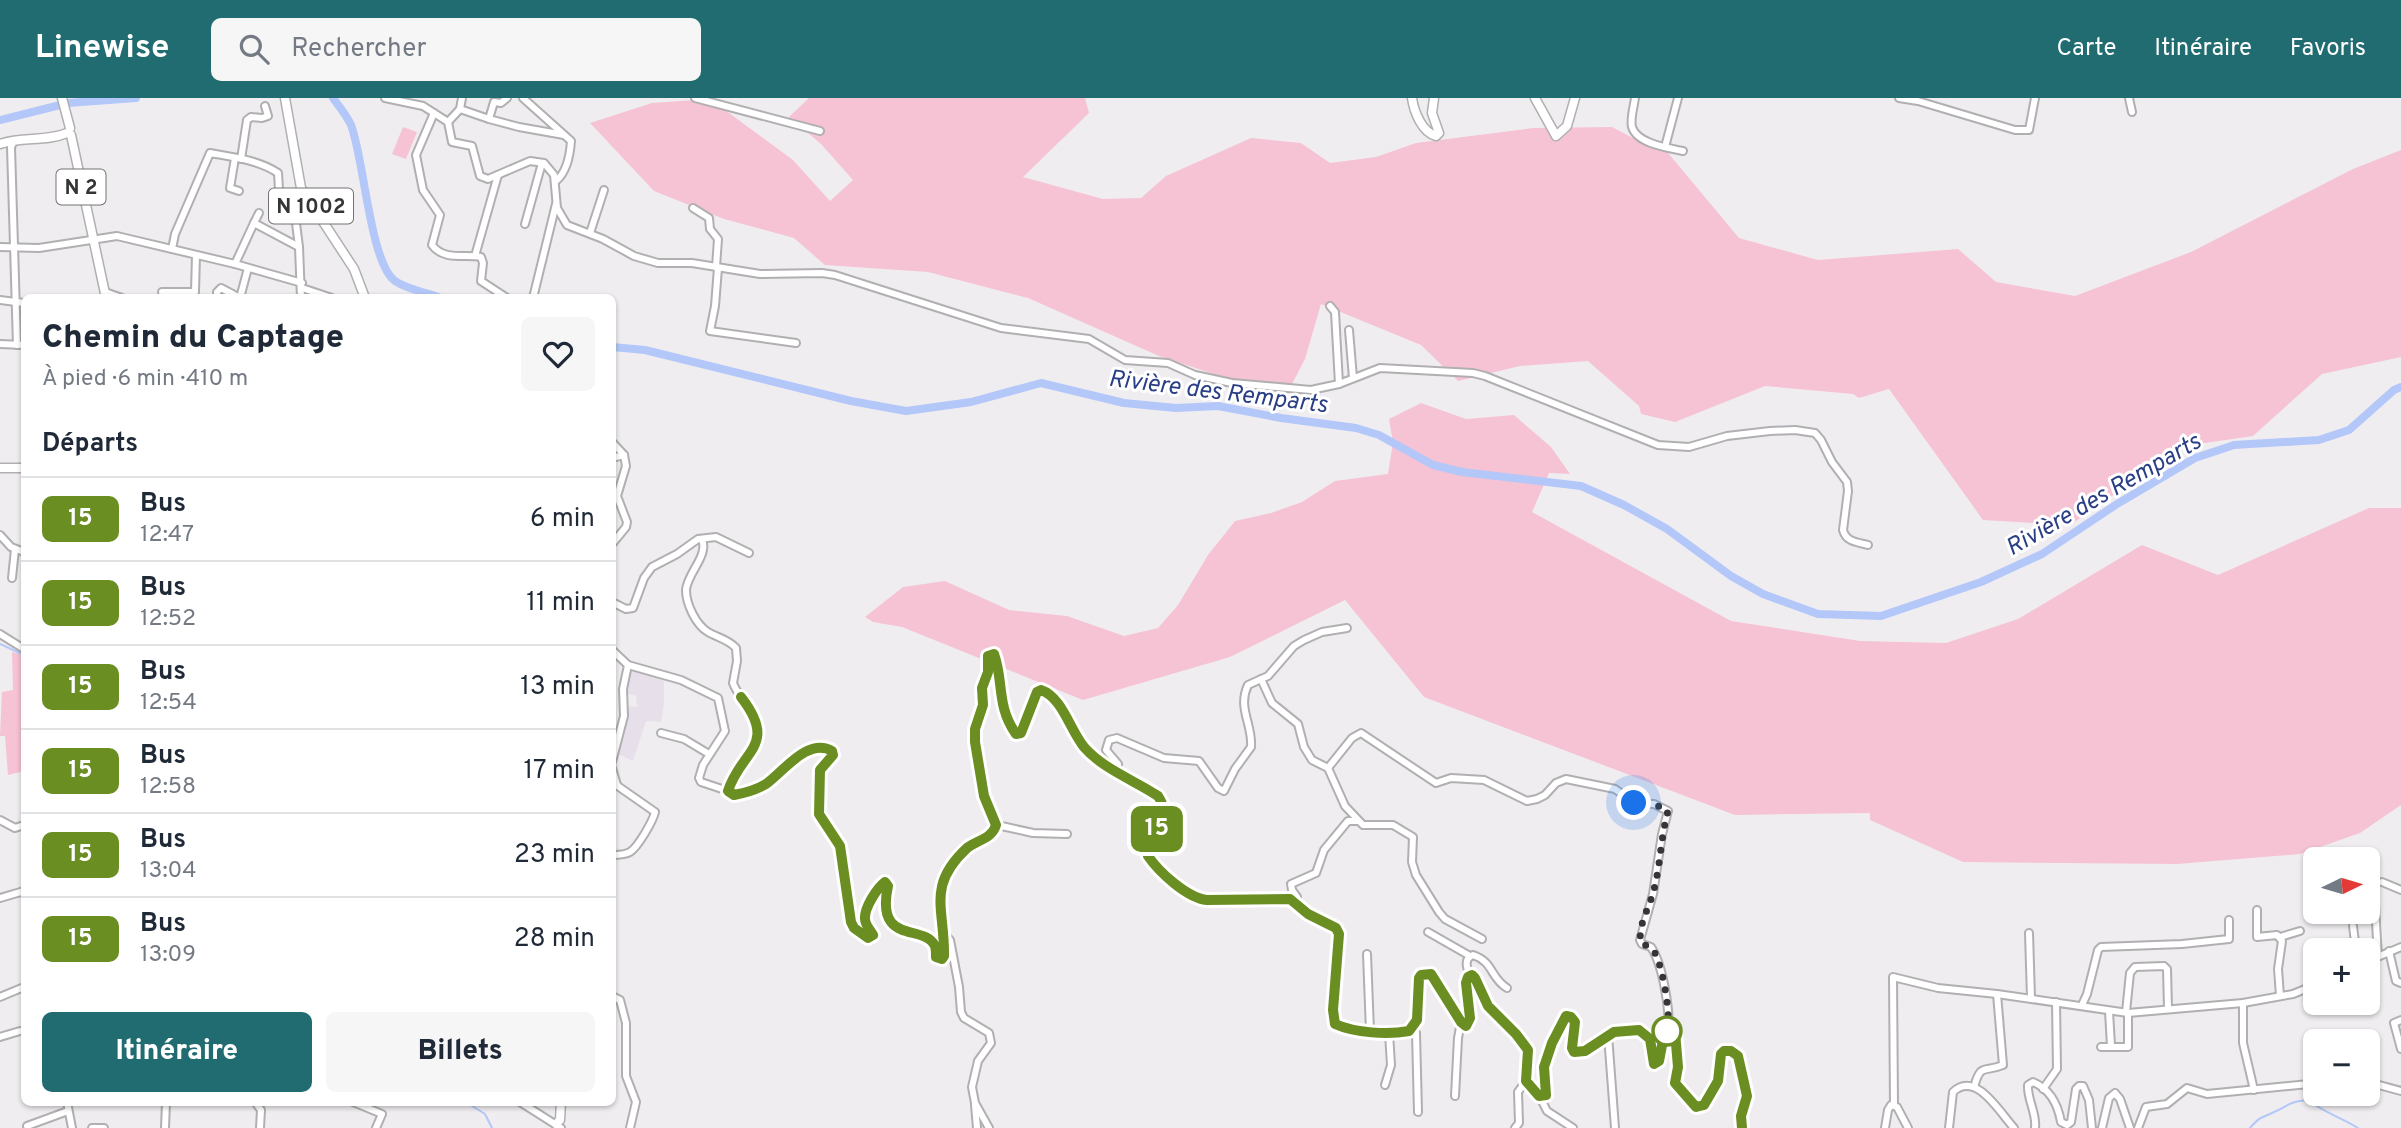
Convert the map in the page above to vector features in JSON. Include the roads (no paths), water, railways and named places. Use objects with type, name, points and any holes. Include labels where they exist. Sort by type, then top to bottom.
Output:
[{"type":"main road","name":"N 2","points":[[62,98],[105,294]]},
{"type":"main road","points":[[1412,98],[1420,121],[1427,132],[1436,136],[1439,133],[1432,113],[1434,98]]},
{"type":"main road","points":[[1535,98],[1556,136],[1567,126],[1574,98]]},
{"type":"main road","name":"N 1002","points":[[286,100],[301,188],[354,269],[363,294]]},
{"type":"main road","name":"N 2","points":[[0,144],[57,137],[69,130]]},
{"type":"main road","points":[[0,468],[21,468]]},
{"type":"main road","points":[[559,1126],[561,1106]]},
{"type":"street","points":[[385,98],[419,102],[448,122],[452,142],[470,144],[474,148],[480,176],[488,179],[530,161],[542,163],[556,181],[558,213],[567,225],[590,233],[646,261],[761,274],[835,275],[1001,328],[1089,339],[1125,360],[1168,363],[1195,375],[1232,383],[1311,390],[1339,384],[1380,368],[1473,373],[1658,445],[1689,447],[1727,436],[1770,431],[1795,430],[1815,433],[1832,463],[1847,482],[1844,536],[1868,545]]},
{"type":"street","points":[[448,122],[460,109],[462,98]]},
{"type":"street","points":[[489,119],[494,102],[501,103],[507,98]]},
{"type":"street","points":[[523,98],[571,141],[563,175],[556,181]]},
{"type":"street","points":[[695,98],[820,131]]},
{"type":"street","points":[[1634,98],[1631,126],[1635,132],[1643,139],[1683,151]]},
{"type":"street","points":[[1665,147],[1678,98]]},
{"type":"street","points":[[1899,98],[1918,101],[2015,131],[2024,131],[2029,130],[2031,125],[2035,98]]},
{"type":"street","points":[[2129,98],[2132,112]]},
{"type":"street","points":[[239,191],[230,188],[247,120],[251,117],[268,116],[265,106]]},
{"type":"street","points":[[460,109],[519,127],[565,135]]},
{"type":"street","points":[[434,113],[416,152],[423,190],[440,215],[432,245],[434,249],[449,256],[481,257],[481,281],[501,294]]},
{"type":"street","points":[[0,344],[21,345],[15,302],[11,147],[14,141]]},
{"type":"street","points":[[172,249],[175,234],[210,153],[238,158],[278,173],[279,190],[296,223],[301,294]]},
{"type":"street","points":[[525,224],[542,163]]},
{"type":"street","points":[[475,256],[498,175]]},
{"type":"street","points":[[590,233],[604,190]]},
{"type":"street","points":[[534,294],[556,204]]},
{"type":"street","points":[[693,208],[709,218],[710,229],[718,239],[715,306],[710,331],[796,343]]},
{"type":"street","points":[[235,264],[259,213]]},
{"type":"street","points":[[254,223],[299,247]]},
{"type":"street","points":[[0,247],[39,247],[117,236],[235,264],[322,294]]},
{"type":"street","points":[[162,292],[195,292],[196,255]]},
{"type":"street","points":[[241,294],[248,268]]},
{"type":"street","points":[[217,294],[221,288],[232,294]]},
{"type":"street","points":[[0,300],[21,303]]},
{"type":"street","points":[[1330,306],[1335,312],[1339,384]]},
{"type":"street","points":[[1349,330],[1353,378]]},
{"type":"street","points":[[616,446],[624,455],[625,466],[617,496],[627,522],[616,539]]},
{"type":"street","points":[[616,457],[624,455]]},
{"type":"street","points":[[0,535],[13,548],[12,578]]},
{"type":"street","points":[[616,604],[633,608],[644,578],[652,567],[698,539],[716,537],[749,553]]},
{"type":"street","points":[[702,540],[704,548],[686,592],[698,624],[708,633],[728,641],[736,648],[737,661],[733,682],[752,713],[758,734],[751,754],[728,791]]},
{"type":"street","points":[[0,546],[21,551]]},
{"type":"street","points":[[1117,771],[1118,764],[1106,750],[1107,743],[1113,738],[1136,744],[1164,758],[1199,761],[1218,788],[1224,791],[1235,769],[1251,747],[1243,698],[1250,682],[1274,671],[1294,646],[1304,640],[1322,632],[1347,628]]},
{"type":"street","points":[[0,634],[21,647]]},
{"type":"street","points":[[616,654],[628,665],[681,680],[718,698],[725,731],[709,754],[700,774],[701,782],[734,795],[752,791],[763,786],[812,749],[828,749],[833,755],[820,770],[819,814],[840,846],[851,922],[854,928],[868,938],[873,935],[865,919],[876,890],[885,882],[888,886],[884,907],[890,920],[902,930],[929,939],[935,946],[936,957],[939,959],[944,956],[940,886],[969,846],[991,835],[996,825],[984,796],[975,742],[975,729],[983,705],[982,688],[988,672],[990,654],[995,656],[1000,693],[1010,726],[1016,734],[1021,733],[1037,692],[1045,691],[1055,701],[1083,746],[1101,762],[1158,796],[1163,804],[1163,821],[1148,841],[1148,856],[1187,894],[1198,900],[1290,899],[1308,914],[1336,928],[1339,934],[1333,1010],[1335,1024],[1370,1031],[1405,1032],[1412,1029],[1417,1020],[1419,978],[1424,973],[1431,974],[1465,1027],[1470,1022],[1466,988],[1470,976],[1466,964],[1470,956]]},
{"type":"street","points":[[616,747],[624,716],[623,689],[628,665]]},
{"type":"street","points":[[1261,679],[1274,706],[1298,724],[1304,747],[1311,760],[1328,768],[1345,806],[1359,821],[1370,827],[1393,825],[1413,837],[1412,862],[1416,875],[1439,912],[1445,919],[1482,939]]},
{"type":"street","points":[[661,733],[684,739],[709,754]]},
{"type":"street","points":[[1328,768],[1352,738],[1361,733],[1436,783],[1451,778],[1484,780],[1527,801],[1545,795],[1556,783],[1566,779],[1615,789],[1634,803],[1654,804],[1668,811],[1653,894],[1640,940],[1642,944],[1651,947],[1659,962],[1669,1008],[1669,1028],[1664,1035],[1659,1061],[1654,1064],[1653,1048],[1645,1033],[1639,1030],[1614,1032],[1585,1051],[1574,1052],[1572,1048],[1575,1022],[1571,1017],[1563,1019],[1544,1067],[1546,1095],[1539,1096]]},
{"type":"street","points":[[616,785],[655,812],[654,819],[631,851],[616,855]]},
{"type":"street","points":[[0,820],[15,828],[21,826]]},
{"type":"street","points":[[1296,902],[1297,897],[1291,884],[1317,873],[1324,850],[1338,831],[1348,821],[1359,821]]},
{"type":"street","points":[[996,825],[1033,832],[1067,834]]},
{"type":"street","points":[[2382,882],[2401,890]]},
{"type":"street","points":[[0,898],[21,892]]},
{"type":"street","points":[[2258,911],[2257,937],[2280,937],[2300,931]]},
{"type":"street","points":[[2082,1005],[2101,947],[2229,939],[2229,920]]},
{"type":"street","points":[[2353,926],[2354,938]]},
{"type":"street","points":[[1429,932],[1470,956],[1485,960],[1498,981],[1507,988]]},
{"type":"street","points":[[943,933],[950,940],[961,1012],[964,1018],[991,1036],[978,1061],[972,1087],[977,1128]]},
{"type":"street","points":[[2029,933],[2031,998]]},
{"type":"street","points":[[2280,937],[2280,996]]},
{"type":"street","points":[[2380,956],[2401,947]]},
{"type":"street","points":[[2389,951],[2396,981],[2401,983]]},
{"type":"street","points":[[1367,954],[1370,1031]]},
{"type":"street","points":[[2101,1047],[2128,1047],[2130,973],[2135,967],[2164,966],[2167,969],[2168,1009]]},
{"type":"street","points":[[1470,976],[1475,978],[1488,1006],[1528,1050],[1526,1081],[1518,1092],[1519,1123],[1515,1128]]},
{"type":"street","points":[[1908,1128],[1894,1105],[1893,977],[1938,988],[2127,1012],[2243,1003],[2303,990]]},
{"type":"street","points":[[0,997],[21,988]]},
{"type":"street","points":[[1974,1087],[1978,1072],[1982,1068],[2003,1065],[1997,994]]},
{"type":"street","points":[[616,998],[620,1000],[626,1023],[626,1076],[636,1102],[630,1128]]},
{"type":"street","points":[[2043,1089],[2057,1069],[2056,1002]]},
{"type":"street","points":[[2243,1003],[2243,1043],[2254,1090]]},
{"type":"street","points":[[2109,1011],[2111,1046]]},
{"type":"street","points":[[2401,1020],[2394,1023],[2401,1049]]},
{"type":"street","points":[[1455,1096],[1461,1022]]},
{"type":"street","points":[[1669,1028],[1675,1032],[1678,1067],[1675,1083],[1696,1107],[1704,1105],[1718,1081],[1721,1054],[1731,1051],[1738,1056],[1747,1096],[1741,1116],[1742,1128]]},
{"type":"street","points":[[1412,1029],[1416,1033],[1418,1112]]},
{"type":"street","points":[[0,1037],[20,1031]]},
{"type":"street","points":[[1385,1085],[1391,1065],[1389,1032]]},
{"type":"street","points":[[1608,1035],[1615,1128]]},
{"type":"street","points":[[1526,1081],[1547,1111],[1573,1128]]},
{"type":"street","points":[[2035,1128],[2036,1117],[2029,1099],[2028,1084],[2033,1082],[2058,1105],[2062,1122],[2067,1125],[2071,1122],[2076,1089],[2083,1086],[2089,1100],[2092,1128]]},
{"type":"street","points":[[1949,1128],[1953,1093],[1968,1085],[1989,1100],[2014,1128]]},
{"type":"street","points":[[2138,1128],[2146,1107],[2168,1104],[2187,1088],[2207,1094],[2303,1085]]},
{"type":"street","points":[[2380,1085],[2401,1091]]},
{"type":"street","points":[[2102,1128],[2109,1098],[2115,1093],[2120,1099],[2130,1128]]},
{"type":"street","points":[[975,1103],[989,1128]]},
{"type":"street","points":[[1885,1128],[1888,1110],[1894,1105]]},
{"type":"street","points":[[165,1128],[166,1106]]},
{"type":"street","points":[[258,1106],[261,1110],[260,1128]]},
{"type":"street","points":[[363,1106],[382,1114],[376,1128]]},
{"type":"street","points":[[526,1106],[559,1126]]},
{"type":"street","points":[[27,1125],[67,1107],[72,1128]]},
{"type":"street","points":[[92,1128],[104,1128]]},
{"type":"waterway","name":"Rivière des Remparts","points":[[0,120],[68,103],[136,98]]},
{"type":"waterway","name":"Rivière des Remparts","points":[[333,98],[351,125],[356,140],[379,254],[386,270],[400,284],[428,294]]},
{"type":"waterway","name":"Rivière des Remparts","points":[[616,347],[645,350],[851,401],[906,411],[971,402],[1041,383],[1124,403],[1176,408],[1218,406],[1356,428],[1379,435],[1433,465],[1462,472],[1581,486],[1624,505],[1667,529],[1731,576],[1763,594],[1818,614],[1881,616],[1981,582],[2042,554],[2117,504],[2195,458],[2234,445],[2319,440],[2349,430],[2394,390],[2401,387]]},
{"type":"waterway","points":[[0,644],[21,654]]},
{"type":"waterway","points":[[2250,1128],[2261,1118],[2293,1103],[2308,1100],[2358,1128]]},
{"type":"waterway","points":[[472,1106],[485,1114],[492,1128]]}]
